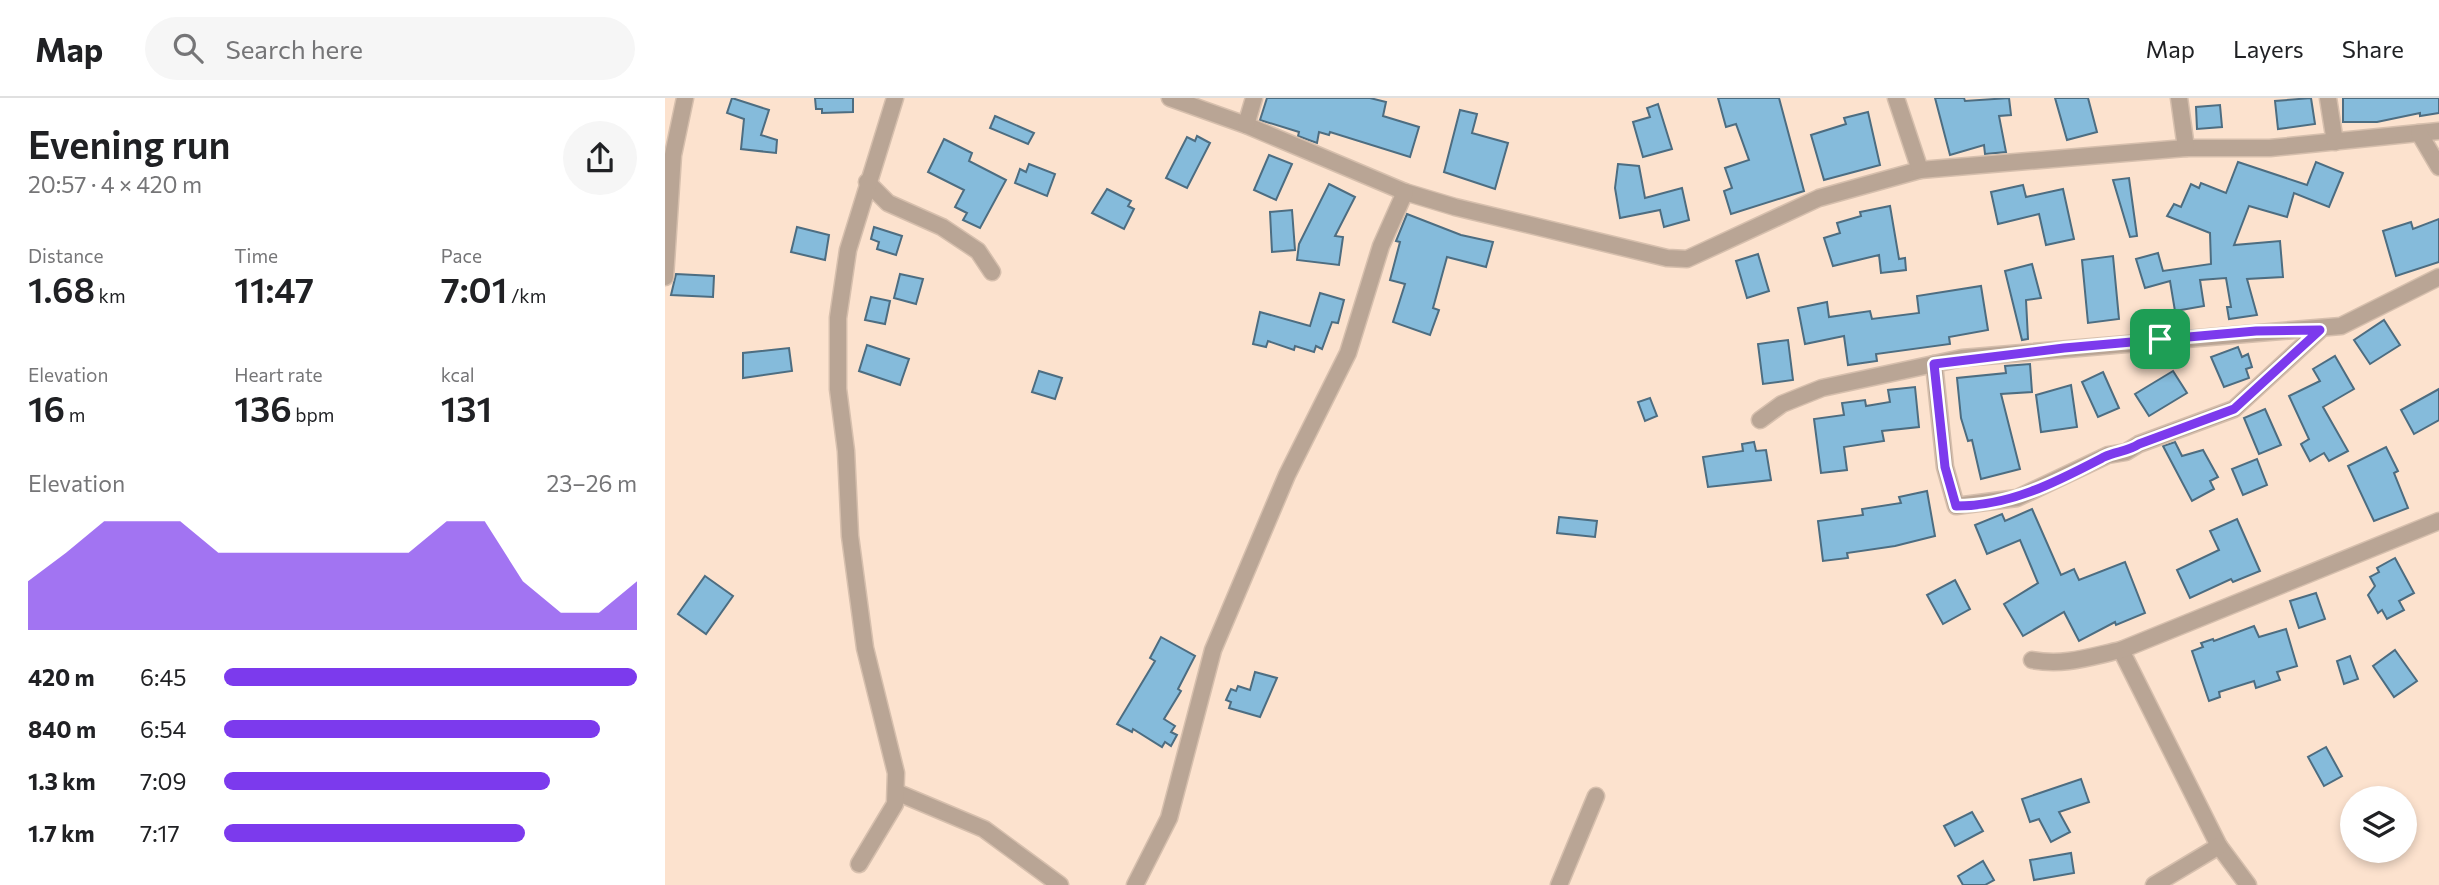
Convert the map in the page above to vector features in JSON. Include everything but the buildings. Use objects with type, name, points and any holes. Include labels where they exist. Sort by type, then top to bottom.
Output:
[{"type":"street","points":[[665,277],[673,155],[685,98]]},
{"type":"street","points":[[859,864],[895,804],[897,773],[865,648],[850,536],[846,451],[838,389],[838,318],[848,250],[895,98]]},
{"type":"street","points":[[1170,98],[1246,125],[1405,192],[1455,207],[1667,258],[1687,259],[1819,198],[1920,170],[2186,148],[2270,148],[2439,131]]},
{"type":"street","points":[[1246,125],[1254,98]]},
{"type":"street","points":[[1896,98],[1920,170]]},
{"type":"street","points":[[2179,98],[2186,148]]},
{"type":"street","points":[[2328,98],[2335,142]]},
{"type":"street","points":[[2419,133],[2439,167]]},
{"type":"street","points":[[867,182],[888,202],[942,227],[978,251],[992,272]]},
{"type":"street","points":[[1135,885],[1169,818],[1213,650],[1287,475],[1348,353],[1381,246],[1405,192]]},
{"type":"street","points":[[1760,419],[1782,404],[1822,388],[1962,358],[2256,331],[2320,330],[2341,326],[2439,277]]},
{"type":"street","points":[[1934,364],[1945,467],[1956,506],[1971,506],[2018,498],[2108,455],[2126,452],[2139,444],[2234,409],[2320,330]]},
{"type":"street","points":[[2032,660],[2054,664],[2074,662],[2121,650],[2439,521]]},
{"type":"street","points":[[2121,650],[2219,846],[2248,885]]},
{"type":"street","points":[[895,793],[984,829],[1025,856],[1060,885]]},
{"type":"street","points":[[1559,885],[1596,796]]},
{"type":"street","points":[[2154,885],[2219,846]]},
{"type":"route","points":[[2320,330],[2271,378],[2234,409],[2139,444],[2126,452],[2108,455],[2065,478],[2018,498],[1956,506],[1945,467],[1936,404],[1934,364],[1962,358],[2160,339],[2256,331],[2320,330]]}]
